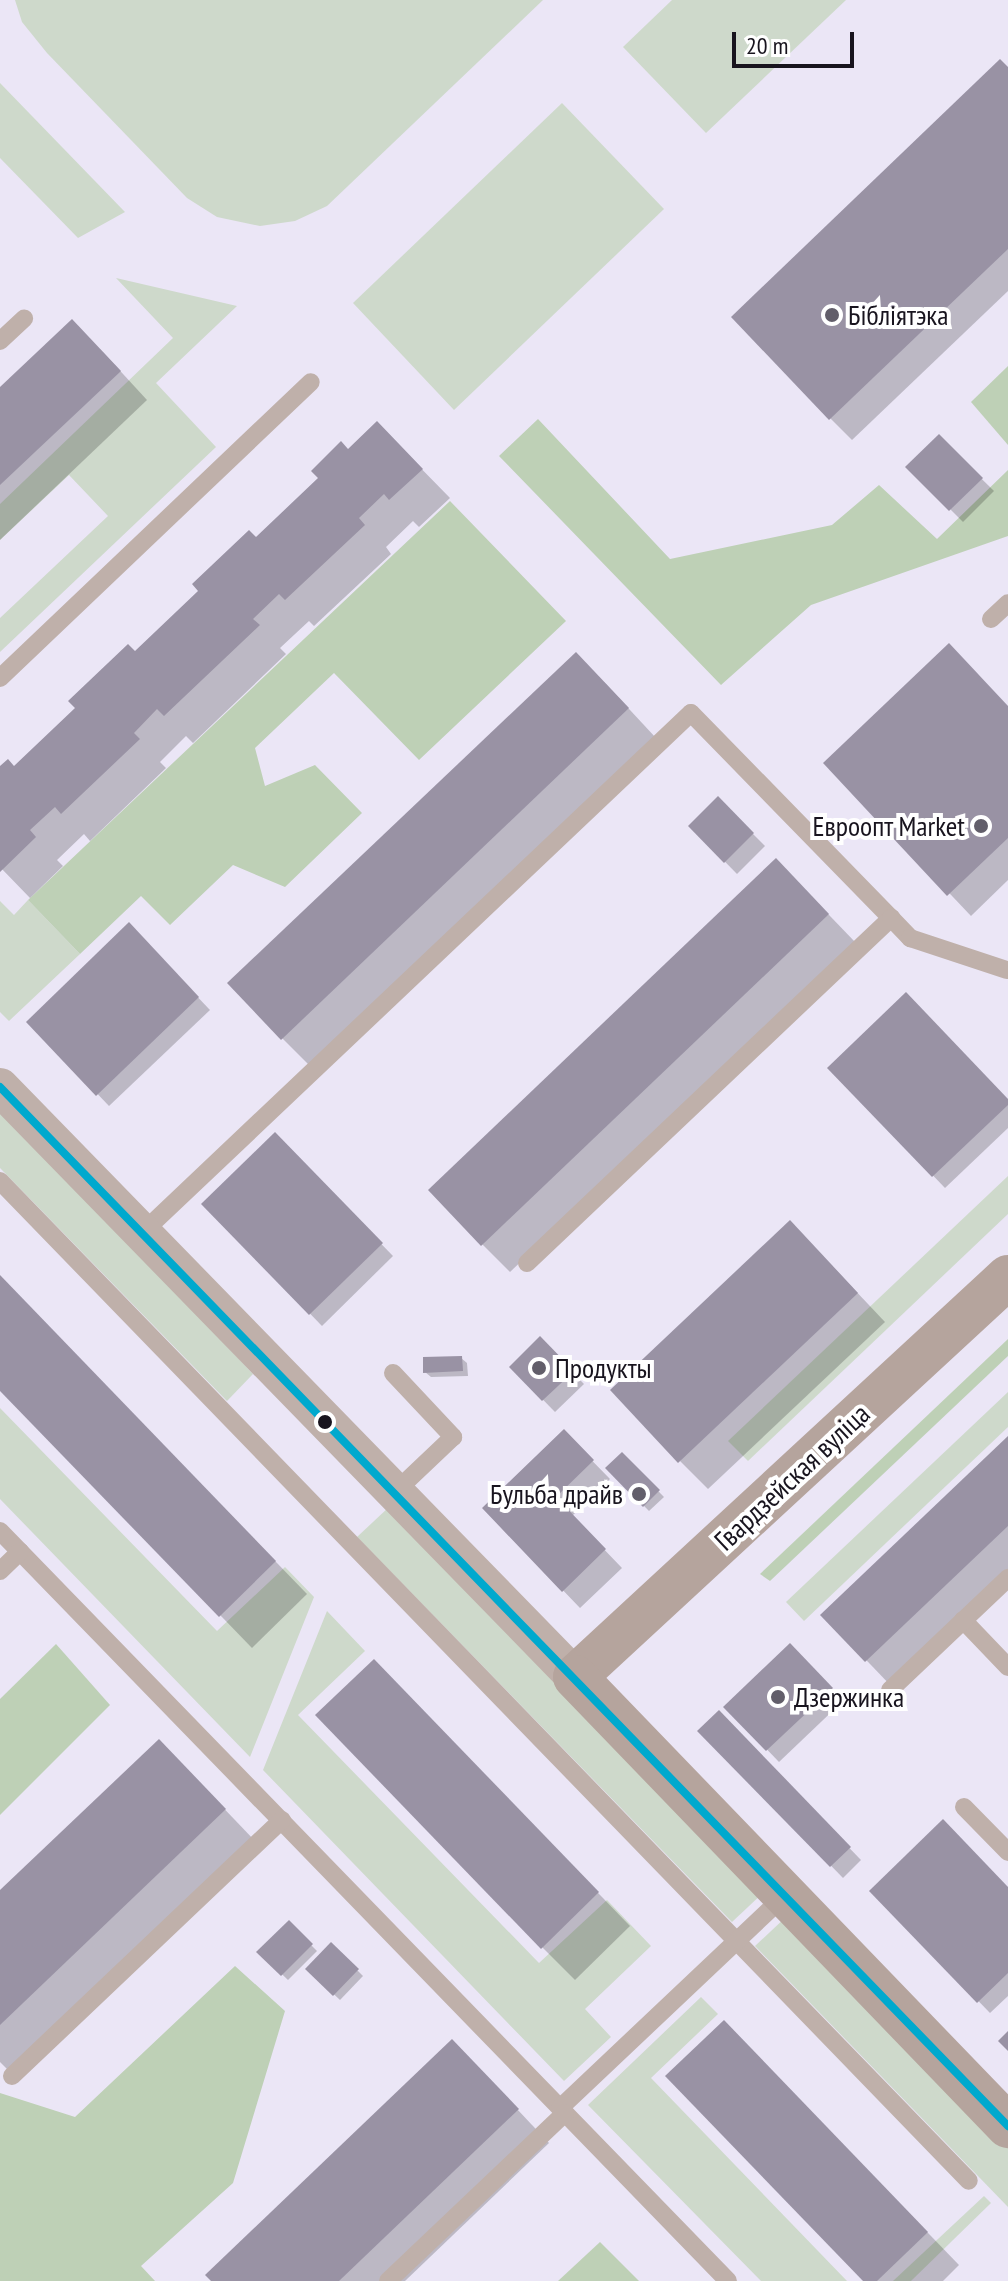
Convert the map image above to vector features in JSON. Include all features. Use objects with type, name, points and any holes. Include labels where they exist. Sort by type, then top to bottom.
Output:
[{"type":"main road","name":"Гвардзейская вуліца","points":[[575,1677],[1008,1277]]},
{"type":"main road","points":[[575,1677],[1008,2126]]},
{"type":"street","points":[[0,1087],[575,1677]]},
{"type":"lane","points":[[0,341],[24,319]]},
{"type":"lane","points":[[0,678],[311,382]]},
{"type":"lane","points":[[991,619],[1008,603]]},
{"type":"lane","points":[[142,1233],[691,713],[910,938],[1008,970]]},
{"type":"lane","points":[[527,1263],[891,918]]},
{"type":"lane","points":[[0,1181],[969,2181]]},
{"type":"lane","points":[[393,1373],[453,1437],[394,1493]]},
{"type":"lane","points":[[0,1531],[728,2281]]},
{"type":"lane","points":[[0,1571],[20,1552]]},
{"type":"lane","points":[[890,1690],[1008,1578]]},
{"type":"lane","points":[[963,1620],[1008,1667]]},
{"type":"lane","points":[[964,1807],[1008,1852]]},
{"type":"lane","points":[[12,2076],[282,1820]]},
{"type":"lane","points":[[388,2281],[784,1896]]},
{"type":"green space","points":[[15,0],[543,0],[327,206],[295,221],[260,226],[217,217],[187,198],[47,53],[22,22]]},
{"type":"green space","points":[[672,0],[846,0],[706,133],[623,47]]},
{"type":"green space","points":[[0,83],[125,212],[78,238],[0,158]]},
{"type":"green space","points":[[562,103],[664,209],[454,410],[353,303]]},
{"type":"green space","points":[[116,278],[237,306],[156,383],[216,447],[0,652],[0,618],[108,516],[69,475],[0,540],[0,504],[173,338]]},
{"type":"green space","points":[[1008,366],[1008,445],[971,402]]},
{"type":"green space","points":[[538,419],[670,559],[832,525],[879,485],[937,539],[1008,470],[1008,536],[811,605],[721,685],[499,456]]},
{"type":"green space","points":[[450,501],[566,621],[419,760],[334,673],[255,748],[265,786],[315,765],[362,813],[285,887],[233,865],[170,925],[141,896],[80,954],[28,900]]},
{"type":"green space","points":[[28,900],[80,954],[9,1021],[0,1012],[0,901],[14,915]]},
{"type":"green space","points":[[0,1107],[253,1374],[227,1401],[0,1168]]},
{"type":"green space","points":[[1008,1176],[1008,1214],[748,1461],[728,1441]]},
{"type":"green space","points":[[1008,1339],[1008,1356],[770,1581],[760,1574]]},
{"type":"green space","points":[[1008,1392],[1008,1427],[804,1621],[786,1602]]},
{"type":"green space","points":[[0,1408],[217,1631],[285,1567],[314,1597],[250,1757],[0,1499]]},
{"type":"green space","points":[[389,1507],[764,1892],[732,1922],[357,1537]]},
{"type":"green space","points":[[327,1611],[365,1651],[298,1715],[539,1963],[607,1900],[651,1946],[585,2009],[611,2037],[564,2081],[263,1770]]},
{"type":"green space","points":[[56,1644],[110,1705],[0,1815],[0,1699]]},
{"type":"green space","points":[[787,1916],[1008,2144],[1008,2207],[755,1946]]},
{"type":"green space","points":[[235,1966],[285,2011],[233,2183],[141,2266],[155,2281],[0,2281],[0,2093],[75,2117]]},
{"type":"green space","points":[[701,1997],[718,2014],[651,2078],[847,2281],[761,2281],[588,2105]]},
{"type":"green space","points":[[984,2196],[991,2203],[911,2281],[893,2281]]},
{"type":"green space","points":[[600,2242],[639,2281],[558,2281]]},
{"type":"building","points":[[1000,59],[1008,67],[1008,249],[829,420],[731,317]]},
{"type":"building","points":[[72,319],[121,371],[0,485],[0,387]]},
{"type":"building","points":[[377,421],[423,469],[389,500],[384,494],[359,518],[365,525],[285,600],[279,594],[253,619],[260,625],[164,716],[157,709],[134,733],[140,739],[61,814],[55,807],[30,830],[36,837],[0,872],[0,766],[8,759],[14,766],[75,708],[68,701],[128,644],[135,651],[198,591],[192,584],[249,530],[256,537],[318,478],[311,471],[341,441],[348,449]]},
{"type":"building","points":[[939,434],[983,478],[949,511],[905,467]]},
{"type":"building","points":[[949,643],[1008,706],[1008,838],[947,896],[823,763]]},
{"type":"building","points":[[576,652],[629,708],[281,1040],[227,983]]},
{"type":"building","points":[[718,796],[754,833],[724,863],[688,826]]},
{"type":"building","points":[[776,858],[829,914],[481,1246],[428,1190]]},
{"type":"building","points":[[129,922],[199,997],[96,1096],[26,1022]]},
{"type":"building","points":[[906,992],[1008,1099],[1008,1105],[932,1177],[827,1068]]},
{"type":"building","points":[[275,1132],[383,1243],[309,1315],[201,1204]]},
{"type":"building","points":[[790,1220],[858,1293],[678,1463],[610,1390]]},
{"type":"building","points":[[0,1275],[276,1561],[219,1617],[0,1391]]},
{"type":"building","points":[[540,1336],[574,1371],[542,1401],[509,1367]]},
{"type":"building","points":[[462,1356],[463,1371],[423,1373],[423,1357]]},
{"type":"building","points":[[564,1429],[594,1460],[556,1497],[606,1549],[562,1592],[482,1508]]},
{"type":"building","points":[[1008,1436],[1008,1526],[865,1662],[820,1615]]},
{"type":"building","points":[[622,1452],[660,1490],[643,1507],[605,1468]]},
{"type":"building","name":"Дзержинка","points":[[790,1643],[833,1688],[766,1751],[723,1707]]},
{"type":"building","points":[[374,1659],[599,1892],[541,1949],[315,1715]]},
{"type":"building","points":[[719,1710],[851,1847],[830,1867],[697,1731]]},
{"type":"building","points":[[159,1739],[226,1809],[0,2025],[0,1890]]},
{"type":"building","points":[[943,1819],[1008,1887],[1008,1973],[977,2003],[869,1891]]},
{"type":"building","points":[[289,1920],[313,1944],[281,1976],[256,1952]]},
{"type":"building","points":[[331,1942],[359,1969],[333,1996],[305,1969]]},
{"type":"building","points":[[724,2020],[928,2232],[877,2281],[863,2281],[665,2076]]},
{"type":"building","points":[[1008,2031],[1008,2051],[998,2041]]},
{"type":"building","points":[[452,2039],[519,2109],[339,2281],[211,2281],[205,2275]]},
{"type":"transit line","points":[[0,1087],[1008,2126]]},
{"type":"place","name":"Бібліятэка","points":[[832,315]]},
{"type":"place","name":"Евроопт Market","points":[[981,826]]},
{"type":"place","name":"Продукты","points":[[539,1368]]},
{"type":"place","name":"Бульба драйв","points":[[639,1494]]},
{"type":"place","name":"Дзержинка","points":[[778,1697]]}]
